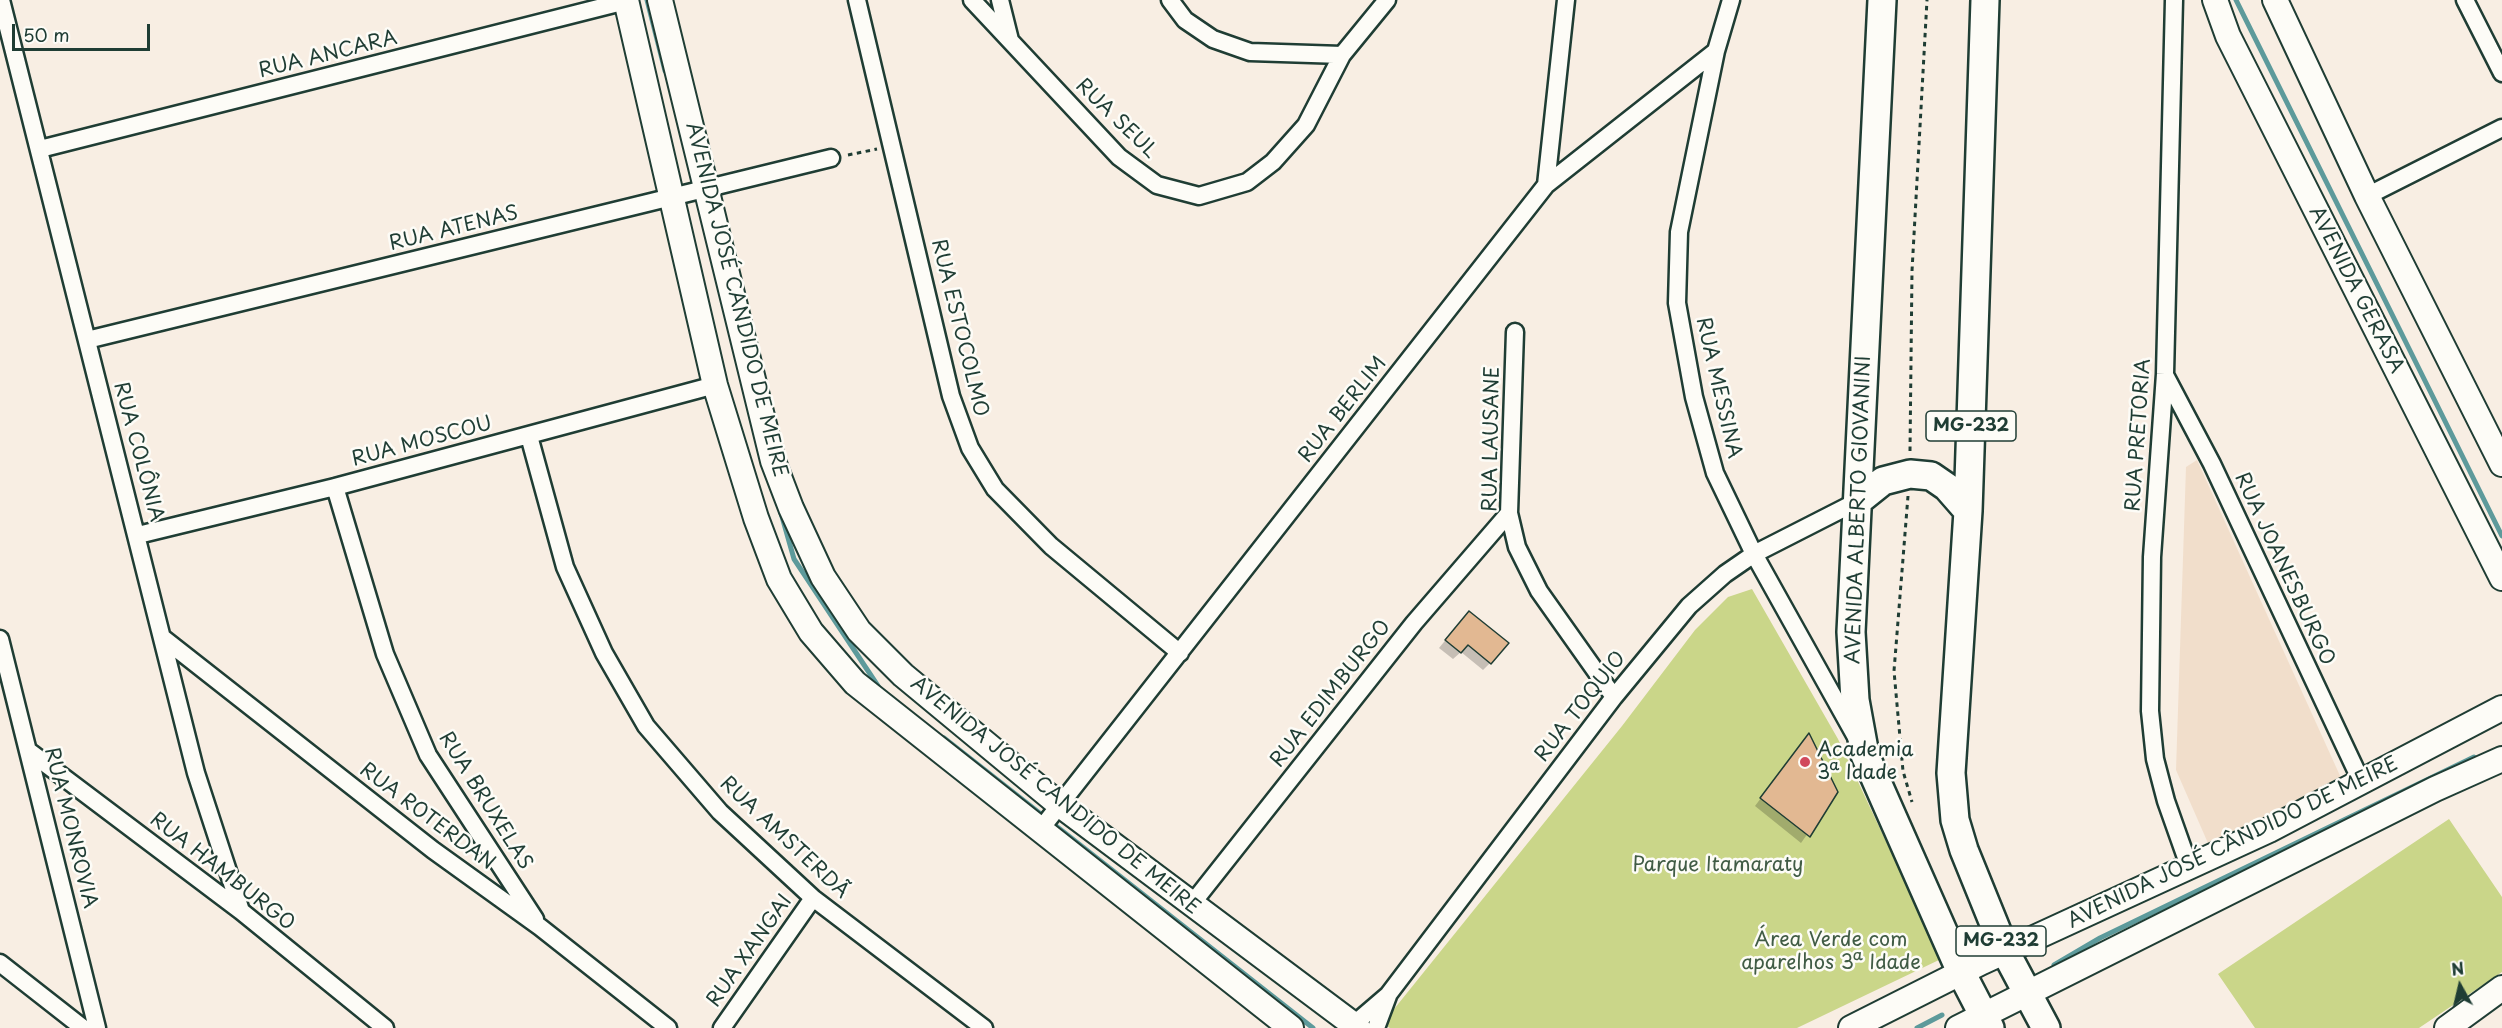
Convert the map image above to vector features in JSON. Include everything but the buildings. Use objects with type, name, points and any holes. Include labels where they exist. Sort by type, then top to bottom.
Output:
[{"type":"main road","name":"AVENIDA ALBERTO GIOVANINI","points":[[1882,0],[1851,632],[1855,700],[1866,754],[1962,972],[1987,1021]]},
{"type":"main road","name":"MG-232","points":[[1985,0],[1968,511],[1951,773],[1955,820],[1964,850],[2005,951],[2046,1028]]},
{"type":"main road","points":[[1858,501],[1883,481],[1910,474],[1931,476],[1947,487],[1968,511]]},
{"type":"street","name":"RUA COLÔNIA","points":[[1,0],[138,535],[196,773],[242,911]]},
{"type":"street","name":"AVENIDA JOSÉ CANDIDO DE MEIRE","points":[[660,0],[690,193],[715,385],[756,518],[779,579],[811,632],[855,683],[1050,817],[1191,905],[1354,1027]]},
{"type":"street","name":"RUA ESTOCOLMO","points":[[857,0],[951,396],[970,448],[995,489],[1051,546],[1180,653]]},
{"type":"street","name":"RUA SEUL","points":[[972,0],[1119,157],[1156,185],[1199,196],[1247,182],[1273,162],[1306,125],[1342,55],[1378,4]]},
{"type":"street","points":[[1000,0],[1010,41]]},
{"type":"street","points":[[1170,0],[1185,20],[1214,39],[1250,52],[1342,55]]},
{"type":"street","points":[[1546,185],[1566,0]]},
{"type":"street","name":"RUA MESSINA","points":[[1731,0],[1716,51],[1679,232],[1677,303],[1694,397],[1715,473],[1754,554],[1866,754]]},
{"type":"street","name":"RUA PRETORIA","points":[[2174,0],[2165,374],[2152,557],[2150,711],[2155,759],[2166,801],[2189,866]]},
{"type":"street","name":"AVENIDA GERASA","points":[[2215,0],[2228,36],[2502,578]]},
{"type":"street","points":[[2275,0],[2367,196],[2502,464]]},
{"type":"street","points":[[2465,0],[2502,73]]},
{"type":"street","name":"RUA ANCARA","points":[[40,149],[626,1]]},
{"type":"street","name":"AVENIDA JOSÉ CANDIDO DE MEIRE","points":[[626,1],[690,193],[773,461],[791,508],[823,577],[859,631],[1050,817],[1290,1028]]},
{"type":"street","name":"RUA BERLIM","points":[[1050,817],[1546,185],[1716,51]]},
{"type":"street","points":[[2367,196],[2502,128]]},
{"type":"street","name":"RUA ATENAS","points":[[87,340],[831,158]]},
{"type":"street","name":"RUA LAUSANE","points":[[1515,332],[1509,513],[1517,547],[1539,591],[1614,697]]},
{"type":"street","name":"RUA JOANESBURGO","points":[[2165,374],[2212,464],[2362,783]]},
{"type":"street","name":"RUA MOSCOU","points":[[138,535],[335,487],[715,385]]},
{"type":"street","name":"RUA AMSTERDÃ","points":[[529,436],[565,567],[604,653],[646,726],[720,812],[813,898],[984,1028]]},
{"type":"street","name":"RUA BRUXELAS","points":[[335,487],[385,654],[428,755],[540,927]]},
{"type":"street","name":"RUA TOQUIO","points":[[1354,1027],[1388,995],[1614,697],[1689,606],[1725,574],[1754,554],[1858,501]]},
{"type":"street","name":"RUA EDIMBURGO","points":[[1191,905],[1414,623],[1509,513]]},
{"type":"street","name":"RUA ROTERDAN","points":[[163,638],[433,850],[540,927],[668,1028]]},
{"type":"street","name":"RUA MONROVIA","points":[[0,639],[97,1028]]},
{"type":"street","name":"AVENIDA JOSÉ CÂNDIDO DE MEIRE","points":[[1962,972],[2362,783],[2502,708]]},
{"type":"street","name":"RUA HAMBURGO","points":[[30,753],[242,911],[385,1028]]},
{"type":"street","name":"AVENIDA JOSÉ CÂNDIDO DE MEIRE","points":[[1987,1021],[2028,993],[2424,795],[2502,759]]},
{"type":"street","name":"RUA XANGAI","points":[[722,1028],[813,898]]},
{"type":"street","points":[[0,963],[83,1028]]},
{"type":"street","points":[[1851,1028],[1962,972]]},
{"type":"street","points":[[2447,1028],[2502,988]]},
{"type":"street","name":"RUA TOQUIO","points":[[1377,1028],[1388,995]]},
{"type":"street","points":[[1958,1028],[1987,1021]]},
{"type":"path","points":[[831,158],[893,146]]},
{"type":"shaded area","points":[[2197,460],[2346,789],[2211,850],[2176,770],[2186,467]]},
{"type":"green space","name":"Parque Itamaraty","points":[[1752,589],[1838,739],[1941,959],[1797,1028],[1390,1028],[1382,1024],[1622,726],[1695,630],[1728,597]]},
{"type":"green space","points":[[2449,819],[2502,897],[2502,972],[2419,1028],[2255,1028],[2218,974]]},
{"type":"waterway","points":[[647,0],[665,71]]},
{"type":"waterway","points":[[2236,0],[2502,536]]},
{"type":"waterway","points":[[781,513],[794,559],[878,686]]},
{"type":"waterway","points":[[944,738],[1313,1028]]},
{"type":"waterway","points":[[2054,965],[2100,938],[2474,757]]},
{"type":"waterway","points":[[1917,1028],[1942,1015]]},
{"type":"place","name":"Academia 3ª Idade","points":[[1805,762]]},
{"type":"park label","name":"Área Verde com aparelhos 3ª Idade","points":[[1831,952]]}]
